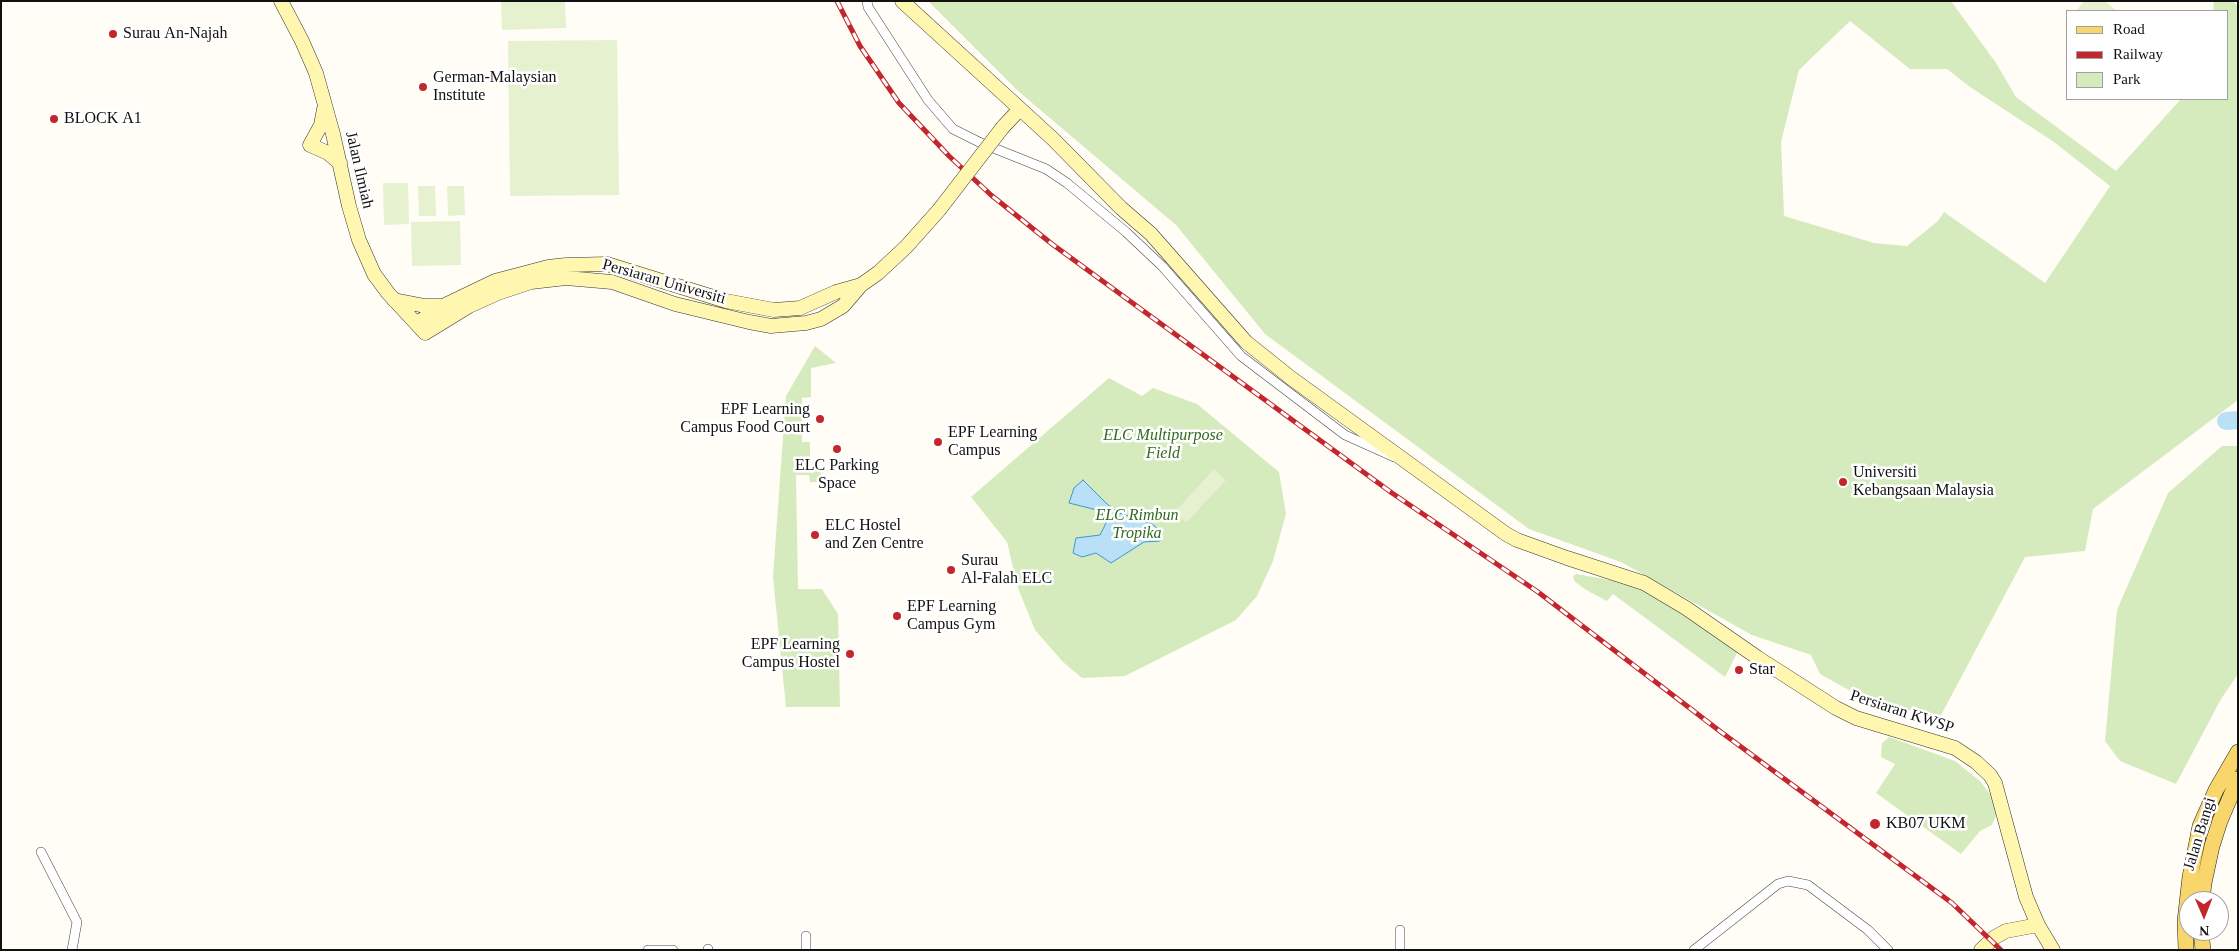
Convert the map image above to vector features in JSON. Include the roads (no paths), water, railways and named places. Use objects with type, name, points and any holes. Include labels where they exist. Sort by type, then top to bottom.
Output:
[{"type":"main road","name":"Jalan Bangi","points":[[2186,950],[2185,921],[2190,877],[2200,826],[2216,790],[2238,752]]},
{"type":"main road","name":"Jalan Bangi","points":[[2203,891],[2215,838],[2238,779]]},
{"type":"street","name":"Jalan Ilmiah","points":[[281,1],[302,41],[325,104],[359,240],[374,274],[394,300],[421,328]]},
{"type":"street","points":[[867,1],[868,7],[928,100],[953,129],[1046,169],[1067,183],[1126,232],[1162,266],[1241,356],[1345,436],[1379,452],[1403,460]]},
{"type":"street","name":"Persiaran KWSP","points":[[902,1],[1053,139],[1121,208],[1151,234],[1246,342],[1291,378],[1403,460],[1517,540],[1644,583],[1686,608],[1758,658],[1836,708],[1856,718],[1947,745],[1968,755],[1990,775],[2000,796],[2015,861],[2026,897],[2038,925],[2053,950]]},
{"type":"street","points":[[325,104],[321,125],[310,145],[328,153],[340,163]]},
{"type":"street","name":"Persiaran Universiti","points":[[421,328],[514,286],[566,278],[612,282],[675,304],[749,322],[771,326],[806,323],[832,313],[843,306],[861,285],[878,273],[916,236],[1003,127],[1020,109]]},
{"type":"street","name":"Persiaran Universiti","points":[[421,328],[443,306],[494,281],[548,267],[594,264],[618,267],[726,301],[774,310],[800,308],[836,292],[861,285]]},
{"type":"street","points":[[394,300],[425,306],[443,306]]},
{"type":"street","points":[[41,852],[77,922],[72,950]]},
{"type":"street","points":[[1694,950],[1778,884],[1788,881],[1808,885],[1868,930],[1888,950]]},
{"type":"street","points":[[1981,950],[1995,937],[2006,931],[2038,925]]},
{"type":"street","points":[[1400,930],[1400,950]]},
{"type":"street","points":[[806,936],[806,950]]},
{"type":"street","points":[[648,950],[673,950]]},
{"type":"water","points":[[1083,480],[1119,513],[1152,524],[1162,532],[1160,541],[1144,542],[1111,563],[1096,553],[1082,557],[1073,553],[1076,538],[1100,535],[1106,523],[1097,510],[1069,503],[1074,488]]},
{"type":"waterway","points":[[2226,421],[2238,420]]},
{"type":"railway","points":[[837,1],[860,46],[899,103],[949,156],[991,195],[1052,244],[1392,493],[1538,592],[1721,732],[1952,903],[2001,950]]},
{"type":"place","name":"Surau An-Najah","points":[[113,34]]},
{"type":"place","name":"German-Malaysian Institute","points":[[423,87]]},
{"type":"place","name":"BLOCK A1","points":[[54,119]]},
{"type":"place","name":"EPF Learning Campus Food Court","points":[[820,419]]},
{"type":"place","name":"EPF Learning Campus","points":[[938,442]]},
{"type":"place","name":"ELC Parking Space","points":[[837,449]]},
{"type":"place","name":"Universiti Kebangsaan Malaysia","points":[[1843,482]]},
{"type":"place","name":"ELC Hostel and Zen Centre","points":[[815,535]]},
{"type":"place","name":"Surau Al-Falah ELC","points":[[951,570]]},
{"type":"place","name":"EPF Learning Campus Gym","points":[[897,616]]},
{"type":"place","name":"EPF Learning Campus Hostel","points":[[850,654]]},
{"type":"place","name":"Star","points":[[1739,670]]},
{"type":"place","name":"KB07 UKM","points":[[1875,824]]},
{"type":"park label","name":"ELC Multipurpose Field","points":[[1163,445]]},
{"type":"park label","name":"ELC Rimbun Tropika","points":[[1137,525]]}]
